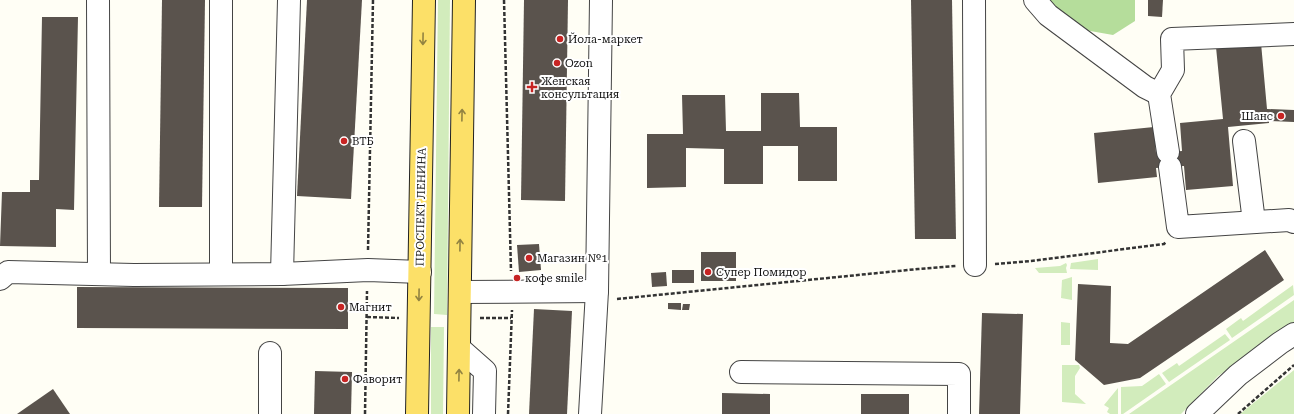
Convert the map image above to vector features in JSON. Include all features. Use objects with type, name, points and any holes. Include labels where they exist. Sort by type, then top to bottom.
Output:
[{"type":"main road","name":"ПРОСПЕКТ ЛЕНИНА","points":[[417,414],[424,0]]},
{"type":"main road","points":[[458,414],[464,0]]},
{"type":"street","points":[[98,0],[99,274]]},
{"type":"street","points":[[221,0],[221,274]]},
{"type":"street","points":[[282,274],[290,0]]},
{"type":"street","points":[[590,414],[597,296],[601,0]]},
{"type":"street","points":[[974,0],[975,265]]},
{"type":"street","points":[[1035,0],[1048,15],[1145,87],[1159,94]]},
{"type":"street","points":[[1294,34],[1172,39],[1173,70],[1159,94],[1178,227],[1289,220],[1294,222]]},
{"type":"street","points":[[1244,141],[1254,222]]},
{"type":"street","points":[[0,279],[8,272],[99,274],[282,274],[368,270],[420,272]]},
{"type":"street","points":[[460,292],[512,292],[597,296]]},
{"type":"street","points":[[1197,414],[1238,375],[1294,334]]},
{"type":"street","points":[[459,348],[485,371],[484,414]]},
{"type":"street","points":[[270,353],[270,414]]},
{"type":"street","points":[[741,372],[959,374],[959,414]]},
{"type":"path","points":[[366,414],[373,0]]},
{"type":"path","points":[[504,0],[512,292],[508,414]]},
{"type":"path","points":[[597,296],[1031,261],[1164,244]]},
{"type":"path","points":[[1238,414],[1294,365]]},
{"type":"green space","points":[[438,0],[450,0],[447,315],[434,314]]},
{"type":"green space","points":[[1042,0],[1135,0],[1135,21],[1113,35],[1079,29]]},
{"type":"green space","points":[[1098,259],[1098,270],[1070,269],[1071,263]]},
{"type":"green space","points":[[1066,263],[1067,273],[1039,273],[1035,268],[1060,266]]},
{"type":"green space","points":[[1072,277],[1072,300],[1061,298],[1062,280]]},
{"type":"green space","points":[[1293,285],[1294,295],[1232,338],[1226,329],[1241,318],[1243,321]]},
{"type":"green space","points":[[1294,300],[1294,324],[1218,376],[1181,414],[1129,414]]},
{"type":"green space","points":[[1061,322],[1070,323],[1070,345],[1061,345]]},
{"type":"green space","points":[[431,327],[444,327],[443,414],[431,414]]},
{"type":"green space","points":[[1225,334],[1230,340],[1169,382],[1162,373],[1177,363],[1179,366]]},
{"type":"green space","points":[[1062,365],[1079,365],[1080,368],[1075,376],[1075,394],[1086,404],[1062,402]]},
{"type":"green space","points":[[1294,370],[1294,414],[1240,414]]},
{"type":"green space","points":[[1159,374],[1166,384],[1121,414],[1121,387],[1142,386]]},
{"type":"green space","points":[[1118,388],[1118,414],[1110,414],[1107,412],[1109,408],[1104,405]]},
{"type":"building","points":[[162,0],[205,0],[202,207],[159,207]]},
{"type":"building","points":[[307,0],[362,0],[351,199],[297,196]]},
{"type":"building","points":[[524,0],[568,0],[565,201],[521,200]]},
{"type":"building","points":[[911,0],[952,0],[956,239],[915,239]]},
{"type":"building","points":[[1148,0],[1163,0],[1162,17],[1148,16]]},
{"type":"building","points":[[42,17],[78,17],[74,210],[56,209],[56,247],[0,246],[2,192],[30,192],[30,180],[39,180]]},
{"type":"building","points":[[1261,43],[1267,109],[1294,110],[1294,122],[1269,121],[1269,123],[1228,127],[1233,186],[1186,190],[1184,166],[1156,168],[1157,177],[1098,183],[1094,133],[1154,127],[1156,153],[1182,151],[1180,123],[1223,119],[1216,47]]},
{"type":"building","points":[[761,93],[799,93],[800,127],[837,127],[837,181],[798,181],[798,146],[763,146],[763,184],[724,184],[724,149],[686,148],[686,187],[647,188],[647,134],[683,134],[682,95],[725,95],[726,131],[761,131]]},
{"type":"building","name":"Магазин №1","points":[[539,244],[541,270],[519,272],[517,245]]},
{"type":"building","points":[[1265,250],[1284,280],[1140,378],[1104,385],[1075,360],[1078,284],[1111,286],[1110,343],[1128,344]]},
{"type":"building","points":[[701,252],[736,252],[736,281],[701,281]]},
{"type":"building","points":[[672,270],[694,270],[694,283],[672,283]]},
{"type":"building","points":[[666,272],[667,286],[652,287],[651,273]]},
{"type":"building","points":[[77,287],[348,288],[348,329],[77,328]]},
{"type":"building","points":[[668,303],[681,303],[681,310],[668,309]]},
{"type":"building","points":[[683,304],[690,304],[689,310],[682,310]]},
{"type":"building","points":[[534,309],[572,311],[567,414],[529,414]]},
{"type":"building","points":[[982,313],[1023,314],[1020,414],[979,414]]},
{"type":"building","points":[[315,371],[352,372],[351,414],[314,414]]},
{"type":"building","points":[[53,389],[70,414],[17,414]]},
{"type":"building","points":[[722,393],[770,394],[770,414],[722,414]]},
{"type":"building","points":[[861,394],[909,394],[909,414],[861,414]]},
{"type":"place","name":"Йола-маркет","points":[[560,39]]},
{"type":"place","name":"Ozon","points":[[557,63]]},
{"type":"place","name":"Женская консультация","points":[[532,87]]},
{"type":"place","name":"Шанс","points":[[1281,116]]},
{"type":"place","name":"ВТБ","points":[[344,141]]},
{"type":"place","name":"Магазин №1","points":[[529,258]]},
{"type":"place","name":"Супер Помидор","points":[[708,272]]},
{"type":"place","name":"кофе smile","points":[[517,278]]},
{"type":"place","name":"Магнит","points":[[341,307]]},
{"type":"place","name":"Фаворит","points":[[345,379]]}]
